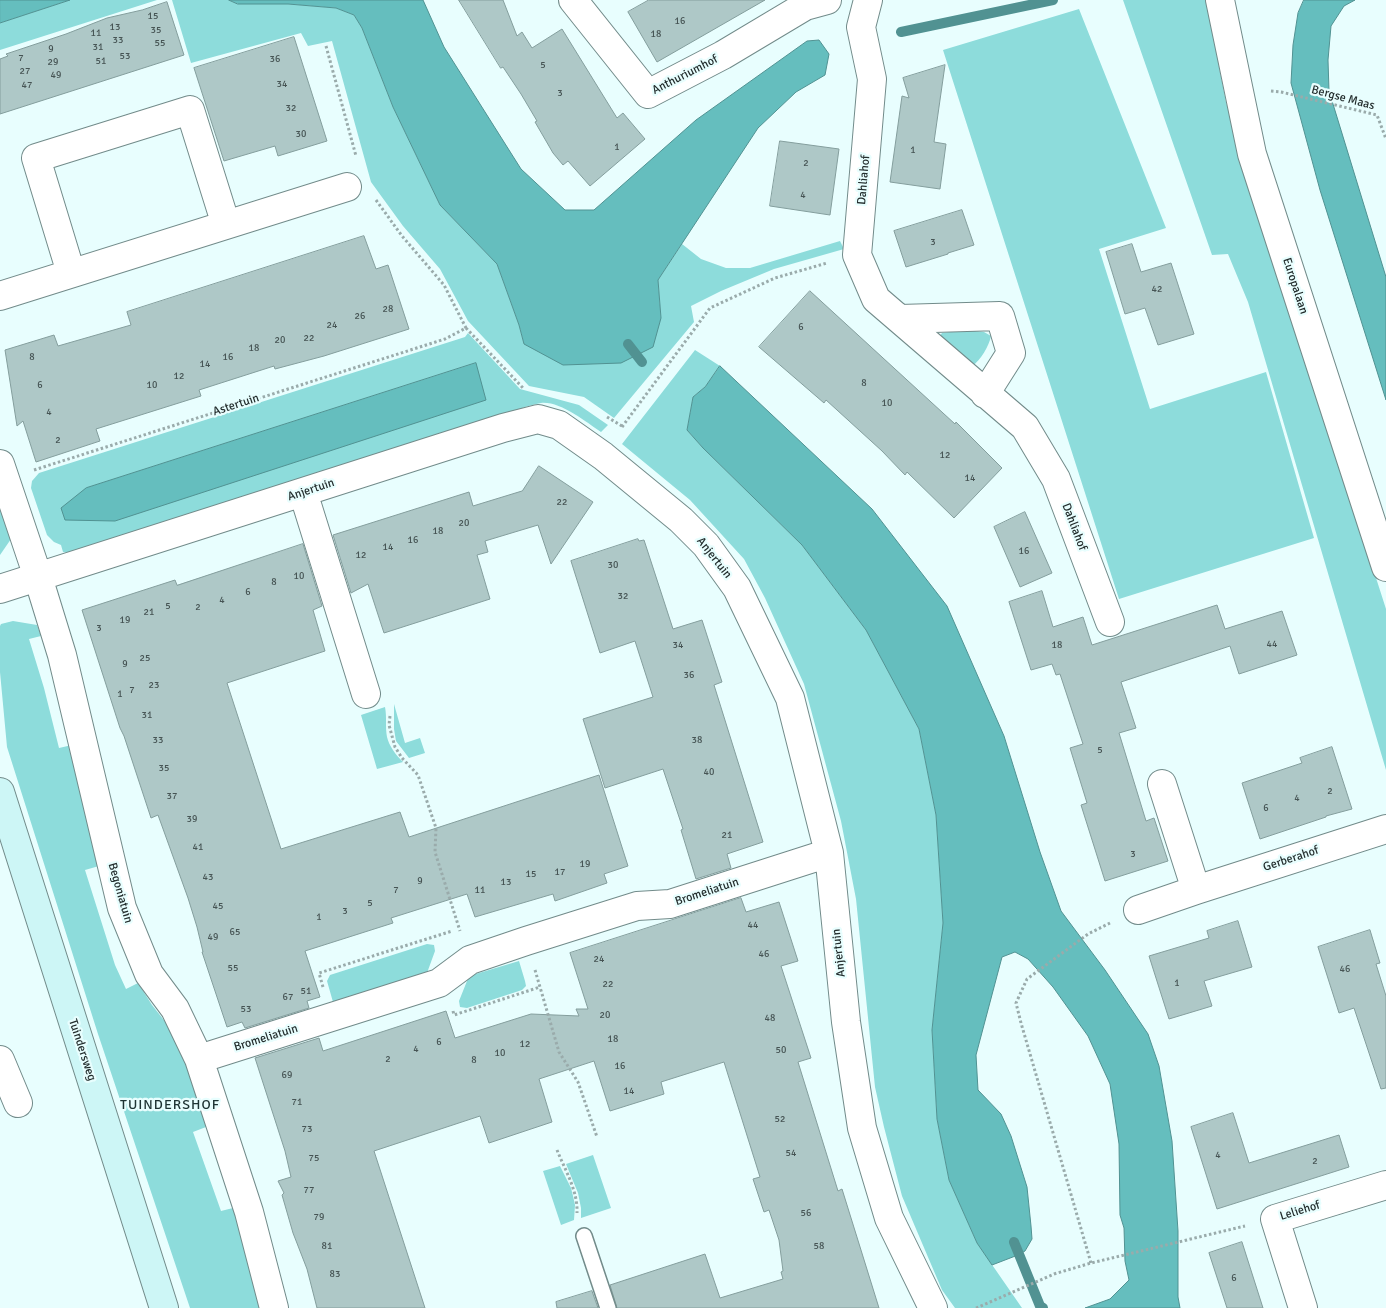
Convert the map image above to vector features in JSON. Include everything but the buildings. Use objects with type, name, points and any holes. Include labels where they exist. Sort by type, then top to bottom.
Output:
[{"type":"main road","name":"Tuindersweg","points":[[0,792],[164,1308]]},
{"type":"street","name":"Anthuriumhof","points":[[573,0],[648,94],[723,56],[805,6],[827,0]]},
{"type":"street","name":"Dahliahof","points":[[868,0],[861,27],[872,79],[857,255],[876,299],[1025,428],[1056,479],[1110,622]]},
{"type":"street","name":"Europalaan","points":[[1220,0],[1252,154],[1386,567]]},
{"type":"street","points":[[72,273],[36,158],[45,155],[190,110],[226,225]]},
{"type":"street","points":[[0,296],[347,187]]},
{"type":"street","points":[[900,319],[1000,316],[1011,353],[986,394]]},
{"type":"street","name":"Anjertuin","points":[[0,589],[503,428],[538,419],[559,425],[603,456],[681,520],[706,545],[737,588],[790,698],[828,853],[846,1022],[862,1128],[890,1218],[933,1308]]},
{"type":"street","name":"Begoniatuin","points":[[2,471],[62,655],[122,908],[149,974],[175,1009],[199,1059],[249,1212],[274,1308]]},
{"type":"street","points":[[303,492],[366,694]]},
{"type":"street","points":[[1162,784],[1196,890]]},
{"type":"street","name":"Gerberahof","points":[[1138,910],[1386,829]]},
{"type":"street","name":"Bromeliatuin","points":[[199,1059],[439,983],[470,960],[526,941],[637,906],[670,904],[828,853]]},
{"type":"street","points":[[0,1060],[18,1103]]},
{"type":"street","name":"Leliehof","points":[[1304,1308],[1275,1219],[1386,1185]]},
{"type":"lane","points":[[584,1236],[608,1308]]},
{"type":"path","points":[[326,46],[357,158]]},
{"type":"path","name":"Bergse Maas","points":[[1281,92],[1377,115],[1386,139]]},
{"type":"path","points":[[375,198],[402,236],[444,285],[466,328],[525,390]]},
{"type":"path","points":[[603,456],[622,426],[710,308],[775,278],[857,255]]},
{"type":"path","name":"Astertuin","points":[[2,471],[444,339],[466,328]]},
{"type":"path","points":[[390,715],[389,725],[396,747],[402,758],[418,775],[436,828],[435,852],[470,960]]},
{"type":"path","points":[[333,1018],[319,973],[460,929]]},
{"type":"path","points":[[1088,934],[1027,979],[1016,1003],[1092,1263]]},
{"type":"path","points":[[526,941],[559,1052],[578,1082],[597,1137]]},
{"type":"path","points":[[444,979],[454,1015],[540,987]]},
{"type":"path","points":[[557,1150],[574,1193],[577,1217],[584,1236]]},
{"type":"path","points":[[976,1308],[1054,1274],[1184,1240],[1275,1219]]},
{"type":"shaded area","points":[[0,0],[70,0],[0,23]]},
{"type":"shaded area","points":[[70,0],[157,0],[0,50],[0,23]]},
{"type":"shaded area","points":[[172,0],[229,0],[238,4],[288,4],[336,8],[354,15],[362,28],[393,107],[440,205],[497,264],[524,344],[661,318],[658,280],[682,244],[701,259],[726,268],[750,268],[840,241],[844,249],[774,269],[691,306],[694,322],[614,418],[584,397],[529,386],[468,321],[440,269],[403,226],[371,182],[332,41],[308,46],[301,33],[191,63]]},
{"type":"shaded area","points":[[229,0],[423,0],[444,47],[521,169],[565,210],[594,210],[696,120],[807,41],[819,40],[829,54],[825,75],[796,92],[758,128],[658,280],[661,318],[653,347],[621,363],[563,365],[524,344],[497,264],[440,205],[393,107],[362,28],[354,15],[336,8],[288,4],[238,4]]},
{"type":"shaded area","points":[[1123,0],[1207,0],[1226,102],[1255,201],[1386,609],[1386,770],[1248,302],[1228,254],[1212,255]]},
{"type":"shaded area","points":[[1304,0],[1355,0],[1344,6],[1331,26],[1328,60],[1329,91],[1386,277],[1386,400],[1320,190],[1291,83],[1293,45],[1298,13]]},
{"type":"shaded area","points":[[1079,9],[1166,228],[1099,249],[1150,409],[1266,372],[1314,538],[1119,599],[943,50]]},
{"type":"shaded area","points":[[965,330],[984,332],[991,336],[984,352],[972,366],[939,337],[942,333]]},
{"type":"shaded area","points":[[468,333],[520,389],[579,405],[608,425],[601,432],[556,405],[541,403],[71,553],[63,552],[61,545],[54,542],[47,535],[31,488],[32,481],[39,473],[465,337]]},
{"type":"shaded area","points":[[695,350],[720,366],[705,387],[693,397],[687,430],[802,545],[866,630],[919,729],[936,815],[943,923],[932,1030],[937,1119],[949,1180],[977,1243],[1022,1308],[955,1308],[942,1290],[902,1196],[875,1087],[856,899],[841,821],[804,684],[765,598],[744,559],[690,500],[622,444]]},
{"type":"shaded area","points":[[476,363],[486,400],[115,521],[65,520],[61,508],[86,488]]},
{"type":"shaded area","points":[[720,366],[872,509],[947,606],[1004,736],[1040,852],[1061,911],[1105,970],[1148,1034],[1159,1066],[1172,1141],[1178,1231],[1178,1297],[1180,1308],[1085,1308],[1110,1299],[1129,1280],[1125,1261],[1124,1228],[1120,1215],[1119,1144],[1110,1084],[1088,1036],[1053,987],[1028,959],[1015,952],[1002,957],[976,1055],[978,1090],[1001,1114],[1011,1136],[1027,1187],[1032,1239],[1025,1251],[992,1265],[977,1243],[949,1180],[937,1119],[932,1030],[943,923],[936,815],[919,729],[866,630],[802,545],[687,430],[693,397],[705,387]]},
{"type":"shaded area","points":[[0,505],[11,539],[0,555]]},
{"type":"shaded area","points":[[13,621],[37,625],[41,636],[29,639],[59,748],[72,745],[99,866],[85,870],[115,965],[126,989],[138,983],[174,1033],[188,1068],[206,1127],[193,1132],[221,1211],[233,1208],[263,1308],[190,1308],[98,1034],[7,747],[0,672],[0,626],[1,624]]},
{"type":"shaded area","points":[[394,704],[405,743],[420,738],[425,753],[409,758],[396,741]]},
{"type":"shaded area","points":[[385,707],[388,740],[393,750],[403,762],[377,769],[361,715]]},
{"type":"shaded area","points":[[427,944],[434,945],[435,951],[427,973],[333,1002],[327,981],[330,975]]},
{"type":"shaded area","points":[[519,961],[526,986],[522,990],[467,1008],[460,1007],[459,1001],[469,976]]},
{"type":"shaded area","points":[[593,1155],[611,1208],[581,1218],[578,1193],[566,1164]]},
{"type":"shaded area","points":[[560,1166],[571,1188],[575,1205],[574,1220],[561,1225],[543,1171]]},
{"type":"waterway","points":[[901,32],[1053,0]]},
{"type":"waterway","points":[[628,344],[642,362]]},
{"type":"waterway","points":[[1014,1242],[1040,1306],[1043,1308]]},
{"type":"district","name":"TUINDERSHOF","points":[[170,1105]]}]
